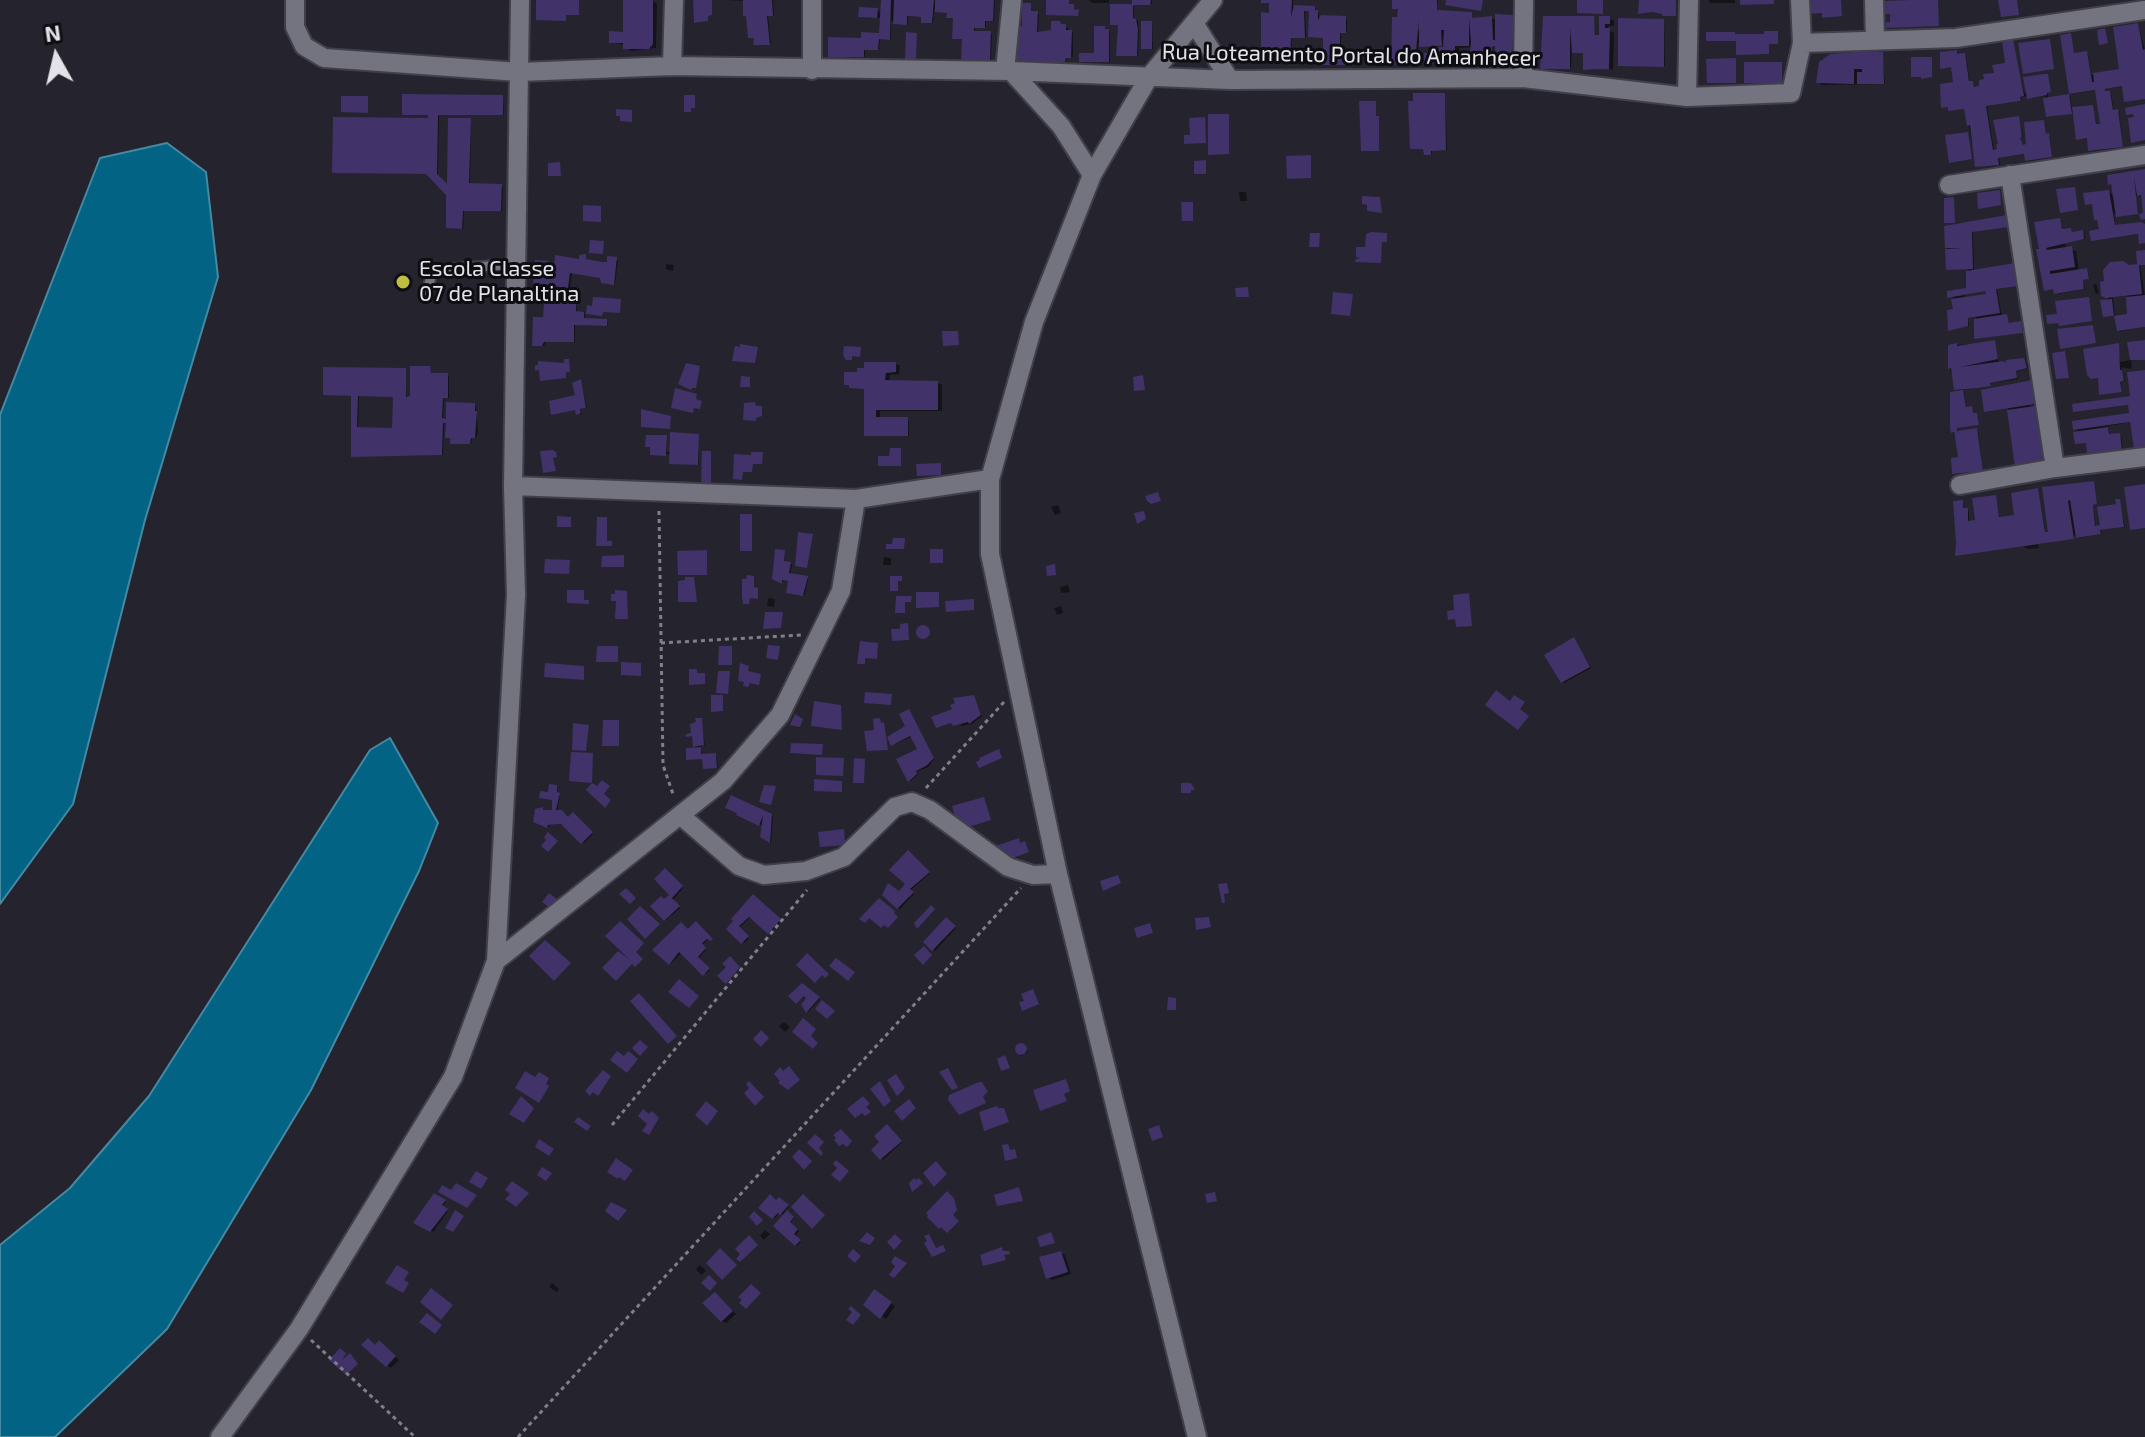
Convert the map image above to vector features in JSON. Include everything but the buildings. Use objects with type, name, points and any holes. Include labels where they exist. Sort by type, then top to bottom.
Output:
[{"type":"street","name":"Rua Loteamento Portal do Amanhecer","points":[[295,0],[295,27],[304,46],[324,58],[519,72],[672,66],[1008,71],[1230,80],[1523,78],[1687,97],[1791,93],[1802,43]]},
{"type":"street","points":[[220,1437],[299,1329],[453,1077],[496,961],[516,595],[513,486],[520,0]]},
{"type":"street","points":[[672,66],[674,0]]},
{"type":"street","points":[[812,0],[812,70]]},
{"type":"street","points":[[1197,1437],[1058,874],[990,554],[990,479],[1034,322],[1092,175],[1149,77],[1213,0]]},
{"type":"street","points":[[1523,78],[1524,0]]},
{"type":"street","points":[[1687,97],[1689,0]]},
{"type":"street","points":[[1800,0],[1802,43],[1956,38],[2145,10]]},
{"type":"street","points":[[1874,0],[1875,41]]},
{"type":"street","points":[[1008,5],[1008,71],[1061,126],[1092,175]]},
{"type":"street","points":[[1194,23],[1230,80]]},
{"type":"street","points":[[1949,185],[2145,155]]},
{"type":"street","points":[[2010,175],[2055,468]]},
{"type":"street","points":[[1960,485],[2055,468],[2145,457]]},
{"type":"street","points":[[513,486],[856,499],[990,479]]},
{"type":"street","points":[[496,961],[723,781],[780,715],[841,591],[856,499]]},
{"type":"street","points":[[680,815],[739,866],[764,875],[806,871],[844,857],[895,807],[912,802],[930,810],[1008,867],[1033,875],[1058,874]]},
{"type":"lane","points":[[427,291],[433,270],[516,264]]},
{"type":"path","points":[[659,491],[663,765],[680,815]]},
{"type":"path","points":[[661,643],[820,634]]},
{"type":"path","points":[[912,802],[1018,686]]},
{"type":"path","points":[[518,1437],[1033,875]]},
{"type":"path","points":[[612,1125],[810,886]]},
{"type":"path","points":[[299,1329],[415,1437]]},
{"type":"water","points":[[167,143],[206,172],[218,277],[145,520],[73,804],[0,904],[0,415],[100,158]]},
{"type":"water","points":[[390,738],[438,823],[419,871],[311,1090],[167,1329],[55,1437],[0,1437],[0,1245],[70,1188],[149,1096],[370,750]]},
{"type":"place","name":"Escola Classe 07 de Planaltina","points":[[403,282]]}]
